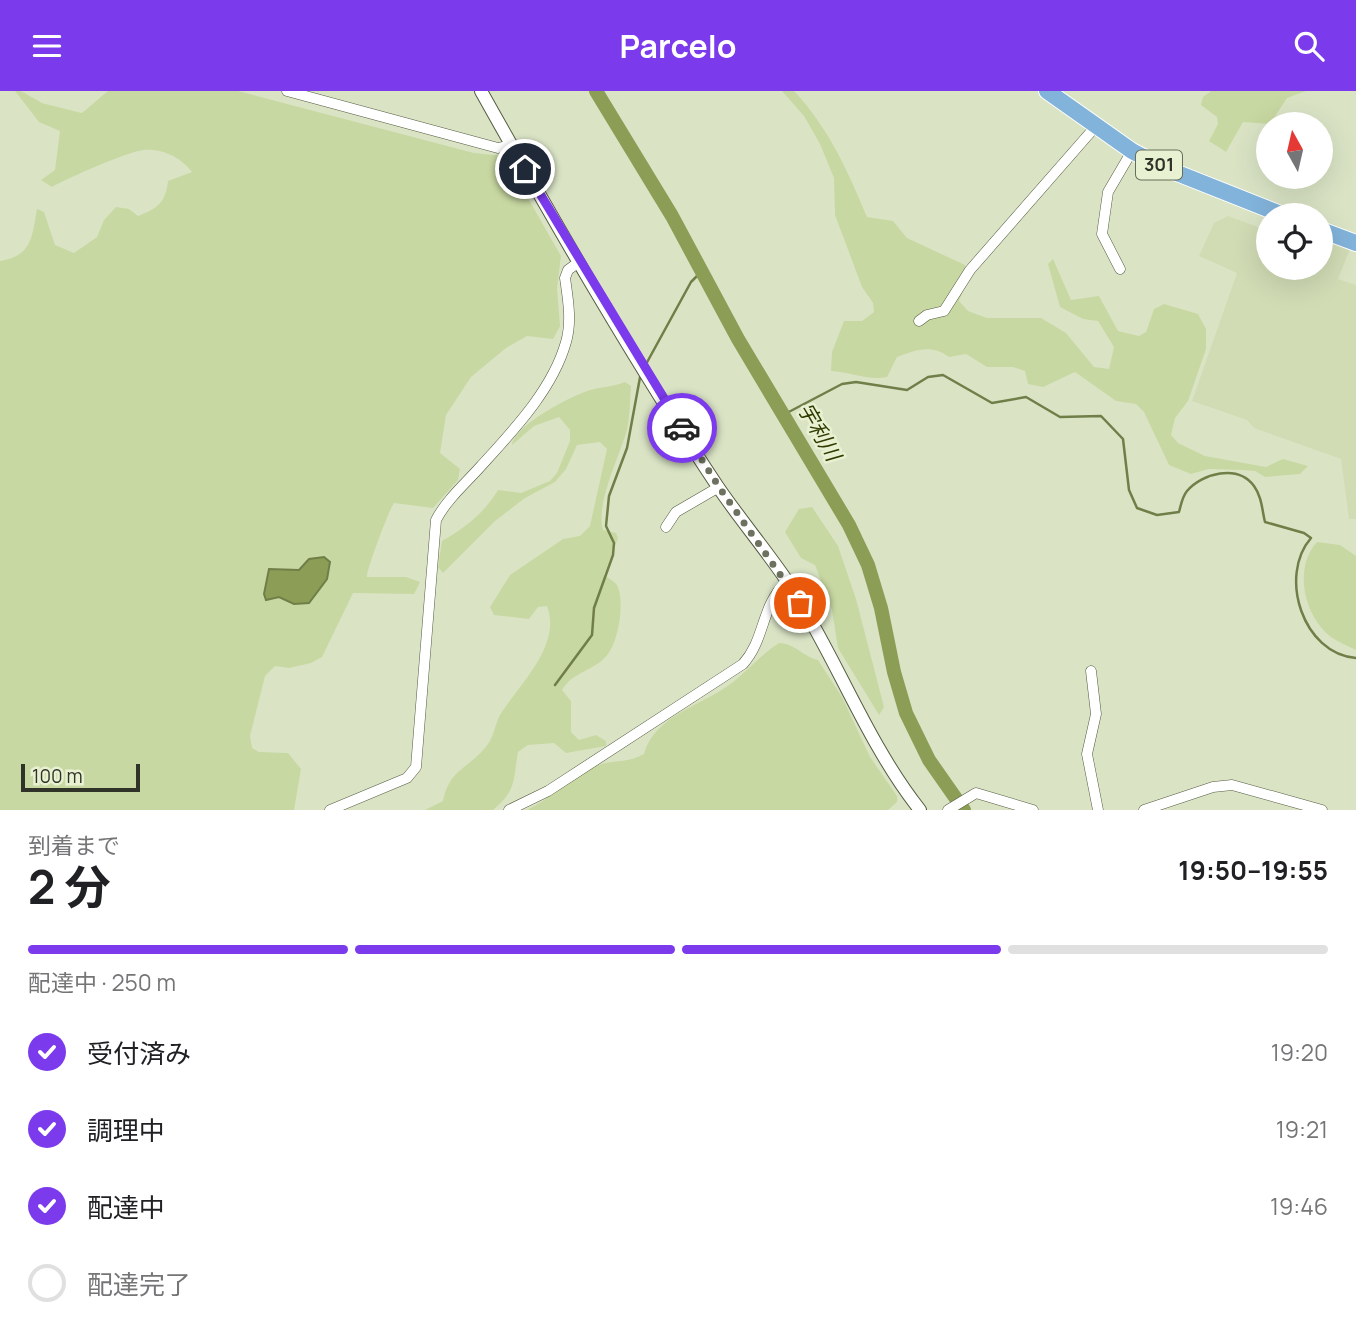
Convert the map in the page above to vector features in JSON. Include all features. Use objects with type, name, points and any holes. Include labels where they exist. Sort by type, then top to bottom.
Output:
[{"type":"highway","name":"301","points":[[1047,91],[1132,151],[1183,176],[1256,204]]},
{"type":"highway","points":[[1333,234],[1356,243]]},
{"type":"street","points":[[286,91],[498,148],[511,145]]},
{"type":"street","points":[[481,91],[579,262],[647,373],[719,487],[787,581],[827,647],[891,767],[920,810]]},
{"type":"street","points":[[919,321],[928,315],[944,311],[970,270],[1096,126]]},
{"type":"street","points":[[1120,269],[1102,234],[1108,192],[1132,151]]},
{"type":"street","points":[[330,810],[407,778],[416,767],[436,520],[451,498],[507,437],[537,399],[557,364],[569,328],[565,278],[568,270],[579,262]]},
{"type":"street","points":[[666,527],[676,512],[719,487]]},
{"type":"street","points":[[509,810],[548,791],[743,664],[753,653],[772,596],[787,581]]},
{"type":"street","points":[[1091,671],[1096,714],[1087,754],[1098,810]]},
{"type":"street","points":[[1144,810],[1213,787],[1232,785],[1255,789],[1322,810]]},
{"type":"street","points":[[948,810],[974,794],[984,794],[1033,810]]},
{"type":"shaded area","points":[[15,91],[21,91],[42,103],[82,113],[108,91],[238,91],[474,153],[504,156],[561,256],[557,288],[560,326],[553,339],[527,336],[506,348],[471,377],[446,415],[440,453],[460,469],[458,480],[433,508],[394,503],[367,577],[406,577],[420,582],[414,594],[353,593],[322,657],[311,663],[289,668],[275,666],[265,676],[250,736],[252,748],[259,752],[288,753],[301,769],[294,810],[0,810],[0,261],[25,249],[32,236],[37,209],[44,212],[55,245],[74,253],[97,237],[104,220],[116,207],[129,209],[138,216],[145,213],[163,199],[168,181],[192,172],[183,162],[171,155],[144,150],[113,160],[52,187],[41,180],[55,170],[60,131],[39,122]]},
{"type":"shaded area","points":[[782,91],[794,91],[817,119],[845,166],[867,217],[893,221],[907,238],[965,265],[968,280],[959,301],[968,311],[987,318],[1041,318],[1066,333],[1094,367],[1109,369],[1114,347],[1098,321],[1083,319],[1060,307],[1048,264],[1053,259],[1071,300],[1099,296],[1118,331],[1139,336],[1146,332],[1154,309],[1164,304],[1198,314],[1206,329],[1206,349],[1188,401],[1175,418],[1171,435],[1178,443],[1205,456],[1266,467],[1283,459],[1308,466],[1300,474],[1265,477],[1255,471],[1242,470],[1209,469],[1191,474],[1169,465],[1144,412],[1136,404],[1116,401],[1075,372],[1043,387],[1028,384],[1025,371],[1013,367],[987,367],[966,354],[949,357],[930,349],[897,357],[887,377],[873,378],[831,371],[832,352],[844,321],[862,321],[874,312],[873,303],[862,287],[835,215],[834,178],[820,144],[804,116]]},
{"type":"shaded area","points":[[1211,91],[1306,91],[1287,98],[1278,112],[1256,112],[1256,123],[1243,122],[1226,152],[1209,141],[1218,124],[1217,117],[1201,105],[1203,97]]},
{"type":"shaded area","points":[[1228,216],[1256,226],[1256,280],[1333,280],[1333,243],[1350,249],[1338,279],[1356,285],[1356,519],[1349,519],[1341,459],[1254,428],[1247,420],[1192,401],[1237,273],[1199,256],[1214,223]]},
{"type":"shaded area","points":[[625,382],[631,386],[628,425],[605,494],[601,520],[603,530],[616,533],[618,538],[604,575],[617,585],[619,592],[621,610],[618,630],[608,654],[598,664],[572,679],[562,690],[571,701],[571,732],[579,740],[596,735],[606,741],[606,746],[566,753],[554,743],[528,745],[518,752],[510,790],[493,810],[425,810],[443,801],[450,781],[488,744],[500,715],[544,650],[549,636],[547,606],[538,607],[529,619],[494,615],[490,607],[510,575],[563,539],[580,536],[590,526],[607,449],[600,442],[577,445],[566,469],[555,482],[525,498],[495,521],[443,573],[438,567],[442,541],[473,519],[487,506],[498,490],[521,493],[550,481],[557,473],[570,441],[570,430],[559,417],[534,426],[512,445],[522,429],[544,413],[578,395]]},
{"type":"shaded area","points":[[812,507],[838,546],[856,599],[884,707],[879,715],[838,648],[832,610],[815,565],[801,558],[785,532],[799,509]]},
{"type":"shaded area","points":[[1317,542],[1340,545],[1356,556],[1356,650],[1331,637],[1314,617],[1308,605],[1305,565]]},
{"type":"shaded area","points":[[324,557],[330,562],[327,579],[309,603],[294,604],[279,597],[266,600],[264,594],[269,569],[299,570],[309,559]]},
{"type":"shaded area","points":[[779,643],[818,660],[842,697],[870,757],[897,796],[897,802],[888,810],[527,810],[591,768],[644,754],[657,730],[679,713],[729,685]]},
{"type":"waterway","name":"宇利川","points":[[596,91],[672,216],[738,339],[849,525],[868,565],[906,713],[929,760],[964,810]]},
{"type":"waterway","points":[[645,366],[691,282],[701,272]]},
{"type":"waterway","points":[[555,685],[592,635],[594,608],[613,555],[614,543],[606,526],[609,496],[627,448],[641,372]]},
{"type":"waterway","points":[[783,415],[842,384],[856,382],[907,390],[928,377],[943,375],[992,403],[1026,397],[1060,417],[1101,416],[1123,439],[1129,490],[1137,508],[1157,515],[1179,512],[1184,496],[1194,485],[1211,476],[1230,473],[1247,479],[1257,490],[1265,522],[1304,533],[1311,538],[1301,554],[1297,572],[1301,611],[1322,643],[1337,653],[1356,658]]},
{"type":"way so far","points":[[682,428],[719,487],[800,603]]},
{"type":"route","points":[[525,169],[682,428]]}]
